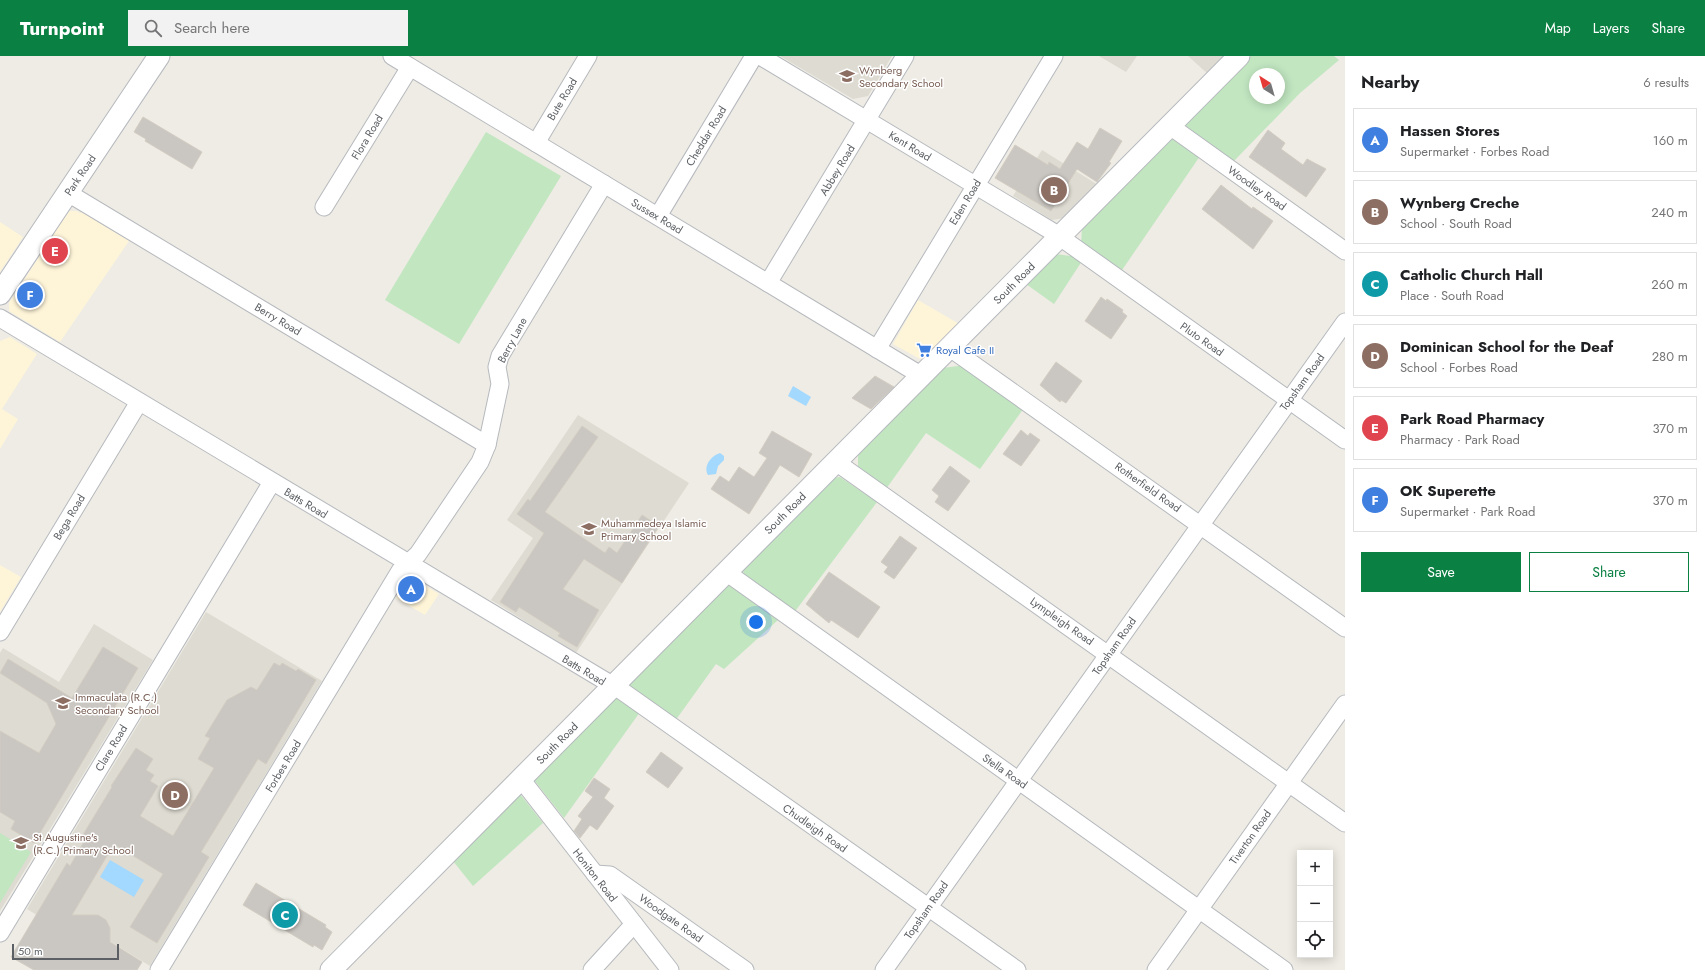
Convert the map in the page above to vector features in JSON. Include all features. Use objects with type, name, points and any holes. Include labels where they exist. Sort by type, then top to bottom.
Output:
[{"type":"street","name":"Park Road","points":[[0,294],[159,56]]},
{"type":"street","name":"Sussex Road","points":[[392,56],[922,376]]},
{"type":"street","name":"Bute Road","points":[[536,143],[588,56]]},
{"type":"street","name":"Cheddar Road","points":[[658,216],[754,56]]},
{"type":"street","name":"Kent Road","points":[[760,56],[976,185],[1059,237]]},
{"type":"street","name":"Abbey Road","points":[[768,283],[905,56]]},
{"type":"street","name":"Eden Road","points":[[877,349],[1054,56]]},
{"type":"street","name":"South Road","points":[[331,970],[1239,56]]},
{"type":"street","name":"Flora Road","points":[[324,207],[410,67]]},
{"type":"street","name":"Woodley Road","points":[[1170,126],[1345,251]]},
{"type":"street","name":"Berry Lane","points":[[408,564],[418,554],[480,462],[487,445],[500,384],[497,367],[500,356],[604,184]]},
{"type":"street","name":"Berry Road","points":[[68,193],[487,445]]},
{"type":"street","name":"Pluto Road","points":[[1059,237],[1345,440]]},
{"type":"street","name":"Batts Road","points":[[0,318],[613,686]]},
{"type":"street","name":"Topsham Road","points":[[884,970],[1345,322]]},
{"type":"street","name":"Rotherfield Road","points":[[950,348],[1345,628]]},
{"type":"street","name":"Bega Road","points":[[0,632],[139,402]]},
{"type":"street","name":"Lympleigh Road","points":[[836,462],[1109,654],[1345,823]]},
{"type":"street","name":"Clare Road","points":[[0,933],[272,482]]},
{"type":"street","name":"Forbes Road","points":[[160,970],[400,571],[408,564]]},
{"type":"street","name":"Stella Road","points":[[726,572],[1284,970]]},
{"type":"street","name":"Chudleigh Road","points":[[613,686],[1017,970]]},
{"type":"street","name":"Tiverton Road","points":[[1156,970],[1345,704]]},
{"type":"street","name":"Honiton Road","points":[[521,779],[670,970]]},
{"type":"street","name":"Woodgate Road","points":[[595,874],[610,875],[744,970]]},
{"type":"street","points":[[592,970],[634,924]]},
{"type":"shaded area","name":"Wynberg Secondary School","points":[[780,56],[892,56],[868,96],[853,99]]},
{"type":"shaded area","points":[[1099,56],[1137,56],[1126,72]]},
{"type":"shaded area","points":[[1188,56],[1226,56],[1208,74]]},
{"type":"shaded area","points":[[1042,150],[1098,185],[1065,218],[1052,220],[1013,196]]},
{"type":"shaded area","points":[[69,211],[82,212],[129,241],[60,342],[9,311],[9,303]]},
{"type":"shaded area","points":[[0,222],[23,237],[0,272]]},
{"type":"shaded area","points":[[918,300],[961,325],[927,357],[920,359],[893,344]]},
{"type":"shaded area","points":[[10,337],[37,354],[2,409],[18,419],[0,449],[0,341]]},
{"type":"shaded area","name":"Muhammedeya Islamic Primary School","points":[[578,415],[689,483],[576,653],[491,600],[533,538],[507,520]]},
{"type":"shaded area","points":[[0,565],[21,577],[0,612]]},
{"type":"shaded area","points":[[414,579],[439,594],[425,615],[396,598],[405,582],[412,581]]},
{"type":"shaded area","points":[[206,612],[322,681],[150,966],[108,940],[48,922],[27,909]]},
{"type":"shaded area","name":"Immaculata (R.C.) Secondary School","points":[[94,624],[153,660],[0,911],[0,653],[3,648],[59,682]]},
{"type":"green space","points":[[1251,56],[1334,56],[1339,60],[1300,93],[1232,163],[1185,128],[1184,123]]},
{"type":"green space","points":[[486,132],[561,176],[459,344],[385,300]]},
{"type":"green space","points":[[1170,139],[1175,139],[1200,156],[1120,273],[1081,245],[1082,228]]},
{"type":"green space","points":[[1056,254],[1070,256],[1072,254],[1082,261],[1054,304],[1026,284]]},
{"type":"green space","points":[[961,363],[1024,408],[980,469],[926,433],[886,489],[856,467],[858,466],[858,455],[943,368],[958,366]]},
{"type":"green space","points":[[840,477],[877,502],[793,614],[744,576],[743,570],[833,478]]},
{"type":"green space","points":[[727,586],[733,586],[779,619],[724,669],[716,664],[675,721],[629,685]]},
{"type":"green space","points":[[616,698],[640,712],[564,818],[534,780]]},
{"type":"green space","points":[[520,794],[543,823],[473,886],[453,861]]},
{"type":"green space","points":[[0,833],[31,852],[0,903]]},
{"type":"water","points":[[793,386],[811,397],[806,406],[788,396]]},
{"type":"water","points":[[720,453],[724,456],[724,460],[718,466],[716,474],[708,475],[706,468],[707,465],[714,456]]},
{"type":"water","points":[[110,860],[144,880],[134,897],[100,877]]},
{"type":"building","points":[[143,117],[202,152],[192,169],[145,141],[146,139],[134,132]]},
{"type":"building","points":[[1100,128],[1122,141],[1109,162],[1111,163],[1097,182],[1077,169],[1051,211],[995,178],[1015,145],[1048,165],[1049,162],[1060,169],[1077,142],[1088,149]]},
{"type":"building","points":[[1268,130],[1285,143],[1281,149],[1303,165],[1307,159],[1326,169],[1306,197],[1249,157]]},
{"type":"building","points":[[1221,185],[1252,209],[1253,207],[1273,221],[1253,249],[1202,209]]},
{"type":"building","points":[[1101,297],[1106,301],[1107,299],[1123,310],[1122,312],[1127,316],[1111,339],[1085,321]]},
{"type":"building","points":[[1056,362],[1082,381],[1066,403],[1061,400],[1060,402],[1040,385]]},
{"type":"building","points":[[875,376],[894,387],[871,409],[852,398]]},
{"type":"building","points":[[582,426],[598,437],[545,512],[605,553],[609,547],[617,553],[642,515],[659,526],[622,583],[584,559],[563,589],[599,610],[577,647],[558,636],[560,633],[519,607],[516,612],[500,602],[544,533],[517,514],[528,499],[530,501]]},
{"type":"building","points":[[1021,430],[1028,436],[1030,433],[1040,440],[1021,466],[1003,454]]},
{"type":"building","points":[[772,431],[812,454],[799,477],[780,465],[749,514],[711,489],[720,476],[729,482],[739,467],[754,477],[767,458],[759,453]]},
{"type":"building","points":[[950,466],[970,481],[948,511],[935,502],[939,496],[932,490]]},
{"type":"building","points":[[900,536],[917,548],[894,579],[884,572],[888,567],[881,562]]},
{"type":"building","points":[[829,572],[880,607],[858,638],[831,620],[829,623],[806,604]]},
{"type":"building","points":[[103,647],[138,668],[34,843],[11,829],[15,821],[0,812],[0,731],[39,753],[56,724],[47,703],[0,673],[8,659],[72,698]]},
{"type":"building","points":[[274,663],[280,666],[282,663],[296,671],[298,669],[316,680],[266,764],[258,759],[201,852],[209,857],[157,943],[130,927],[163,874],[114,844],[72,915],[98,915],[106,920],[110,928],[110,942],[142,962],[137,970],[34,970],[11,957],[67,863],[70,866],[85,840],[81,838],[112,787],[111,786],[136,748],[153,759],[146,770],[154,775],[150,781],[158,786],[140,816],[173,836],[214,768],[198,759],[210,738],[205,736],[227,700],[251,687],[257,690]]},
{"type":"building","points":[[661,752],[683,768],[668,788],[646,772]]},
{"type":"building","points":[[594,778],[610,789],[604,798],[614,806],[597,830],[590,825],[580,838],[574,831],[582,819],[578,816],[593,797],[585,791]]},
{"type":"building","points":[[256,883],[326,925],[325,927],[332,932],[322,950],[314,945],[313,947],[243,905]]},
{"type":"place","name":"Wynberg Secondary School","points":[[847,76]]},
{"type":"place","name":"Wynberg Creche","points":[[1054,190]]},
{"type":"place","name":"Park Road Pharmacy","points":[[55,251]]},
{"type":"place","name":"OK Superette","points":[[30,295]]},
{"type":"place","name":"Royal Cafe II","points":[[924,350]]},
{"type":"place","name":"Muhammedeya Islamic Primary School","points":[[589,529]]},
{"type":"place","name":"Hassen Stores","points":[[411,589]]},
{"type":"place","name":"Immaculata (R.C.) Secondary School","points":[[63,703]]},
{"type":"place","name":"Dominican School for the Deaf","points":[[175,795]]},
{"type":"place","name":"St Augustine's (R.C.) Primary School","points":[[21,843]]},
{"type":"place","name":"Catholic Church Hall","points":[[285,915]]}]
